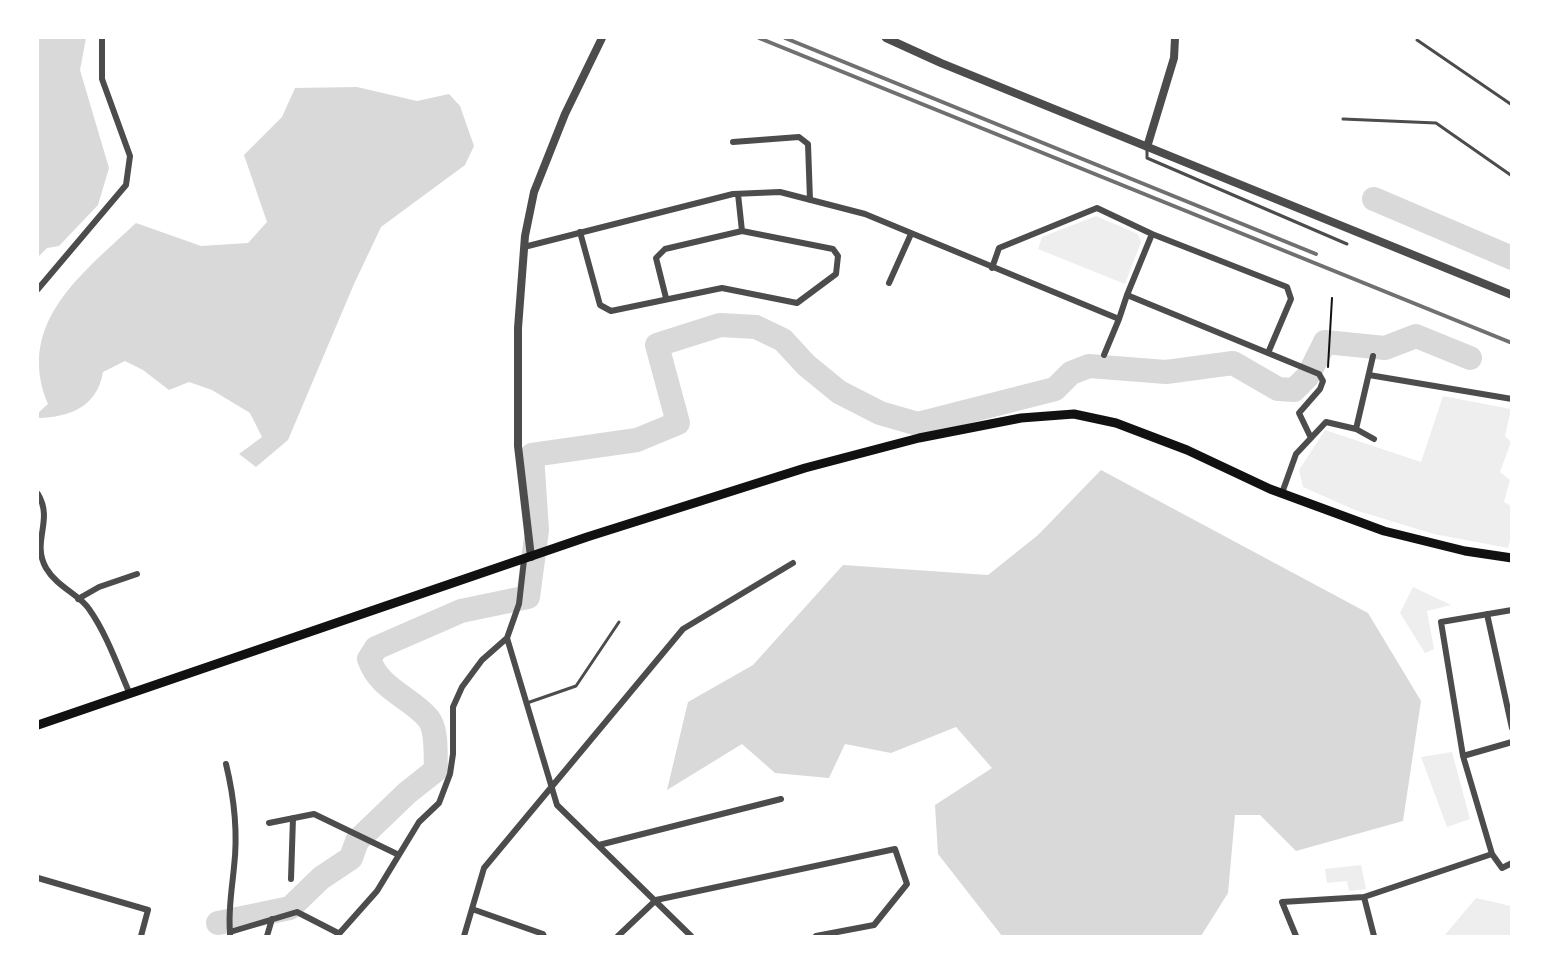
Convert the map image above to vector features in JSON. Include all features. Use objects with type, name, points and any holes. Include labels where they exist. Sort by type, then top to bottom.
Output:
[{"type":"main road","points":[[38,725],[129,692],[527,558],[805,468],[919,438],[1022,418],[1074,414],[1116,423],[1187,450],[1282,493],[1384,531],[1465,551],[1512,558]]},
{"type":"street","points":[[38,289],[126,185],[130,156],[102,79],[102,38]]},
{"type":"street","points":[[226,764],[234,796],[234,865],[228,909],[230,934],[297,912],[337,934],[377,891],[419,822],[439,803],[450,774],[453,754],[453,707],[462,687],[482,660],[507,638],[519,604],[527,558],[518,446],[518,328],[524,247],[534,192],[566,114],[602,38]]},
{"type":"street","points":[[886,38],[941,63],[1512,295]]},
{"type":"street","points":[[1147,147],[1174,58],[1175,38]]},
{"type":"street","points":[[733,142],[799,137],[808,144],[810,200]]},
{"type":"street","points":[[524,247],[738,194],[780,192],[865,214],[1119,319]]},
{"type":"street","points":[[738,194],[742,231]]},
{"type":"street","points":[[992,268],[999,248],[1097,208],[1152,234],[1287,287],[1291,299],[1268,353]]},
{"type":"street","points":[[580,232],[600,305],[610,311],[722,288],[797,303],[836,274],[838,256],[832,249],[742,231],[665,249],[656,258],[666,298]]},
{"type":"street","points":[[889,283],[911,234]]},
{"type":"street","points":[[1104,355],[1152,234]]},
{"type":"street","points":[[1127,295],[1319,374],[1323,381],[1320,388],[1299,413],[1311,438]]},
{"type":"street","points":[[1356,429],[1373,356]]},
{"type":"street","points":[[1369,375],[1512,399]]},
{"type":"street","points":[[1282,493],[1296,454],[1326,422],[1356,429],[1374,439]]},
{"type":"street","points":[[38,494],[44,504],[43,531],[38,551],[47,569],[66,591],[88,606],[129,692]]},
{"type":"street","points":[[465,936],[484,868],[683,629],[794,563]]},
{"type":"street","points":[[78,599],[99,587],[137,574]]},
{"type":"street","points":[[1512,610],[1441,622],[1462,756],[1492,854],[1502,868],[1512,863]]},
{"type":"street","points":[[1487,614],[1512,728]]},
{"type":"street","points":[[507,638],[557,805],[691,936]]},
{"type":"street","points":[[1462,756],[1512,742]]},
{"type":"street","points":[[599,845],[781,799]]},
{"type":"street","points":[[269,823],[314,814],[399,855]]},
{"type":"street","points":[[291,879],[293,818]]},
{"type":"street","points":[[618,936],[656,900],[895,849],[907,884],[874,925],[816,936]]},
{"type":"street","points":[[1296,936],[1282,902],[1364,897],[1492,854]]},
{"type":"street","points":[[38,878],[148,910],[141,936]]},
{"type":"street","points":[[1364,897],[1374,936]]},
{"type":"street","points":[[472,909],[543,934],[543,936]]},
{"type":"street","points":[[267,936],[272,919]]},
{"type":"lane","points":[[1417,40],[1512,105]]},
{"type":"lane","points":[[1343,119],[1436,123],[1512,176]]},
{"type":"lane","points":[[1147,147],[1147,158],[1347,244]]},
{"type":"lane","points":[[527,703],[576,686],[619,622]]},
{"type":"path","points":[[1327,369],[1332,298]]},
{"type":"shaded area","points":[[38,38],[86,38],[80,70],[109,168],[98,205],[59,246],[47,248],[38,257]]},
{"type":"shaded area","points":[[357,87],[417,101],[449,94],[460,106],[474,146],[465,165],[381,227],[354,284],[288,440],[256,467],[239,454],[262,437],[250,413],[212,390],[189,382],[169,390],[143,370],[125,361],[103,372],[95,394],[80,408],[61,415],[38,418],[38,413],[48,404],[40,375],[40,348],[47,324],[76,280],[136,223],[201,246],[248,243],[267,222],[244,155],[282,117],[295,88]]},
{"type":"shaded area","points":[[1096,216],[1138,234],[1141,242],[1125,284],[1038,249],[1042,237]]},
{"type":"shaded area","points":[[1443,396],[1511,409],[1505,436],[1511,442],[1500,472],[1510,480],[1504,502],[1511,506],[1511,537],[1508,548],[1434,534],[1355,510],[1303,487],[1299,470],[1325,430],[1421,462]]},
{"type":"shaded area","points":[[1101,470],[1368,613],[1421,701],[1403,821],[1296,851],[1260,815],[1235,815],[1228,893],[1201,936],[1002,936],[938,854],[935,805],[992,768],[956,727],[891,753],[845,744],[829,778],[775,773],[742,744],[667,790],[688,702],[753,665],[843,565],[988,575],[1038,535]]},
{"type":"shaded area","points":[[1413,587],[1451,605],[1427,611],[1434,649],[1425,653],[1400,613]]},
{"type":"shaded area","points":[[1452,752],[1470,819],[1447,827],[1421,757]]},
{"type":"shaded area","points":[[1361,865],[1366,889],[1349,891],[1347,881],[1327,883],[1325,869]]},
{"type":"shaded area","points":[[1476,898],[1511,906],[1511,936],[1444,936]]},
{"type":"waterway","points":[[1374,199],[1512,258]]},
{"type":"waterway","points":[[218,923],[290,908],[321,878],[351,858],[357,841],[407,793],[436,770],[435,736],[428,718],[387,685],[374,670],[369,659],[376,648],[461,611],[528,597],[537,530],[532,455],[637,440],[678,423],[657,345],[720,325],[756,327],[783,340],[806,365],[839,392],[880,413],[918,424],[1055,389],[1071,373],[1089,366],[1166,372],[1233,363],[1278,389],[1294,390],[1308,376],[1325,342],[1385,348],[1416,336],[1470,358]]},
{"type":"railway","points":[[759,38],[1512,343]]},
{"type":"railway","points":[[785,38],[1316,254]]}]
